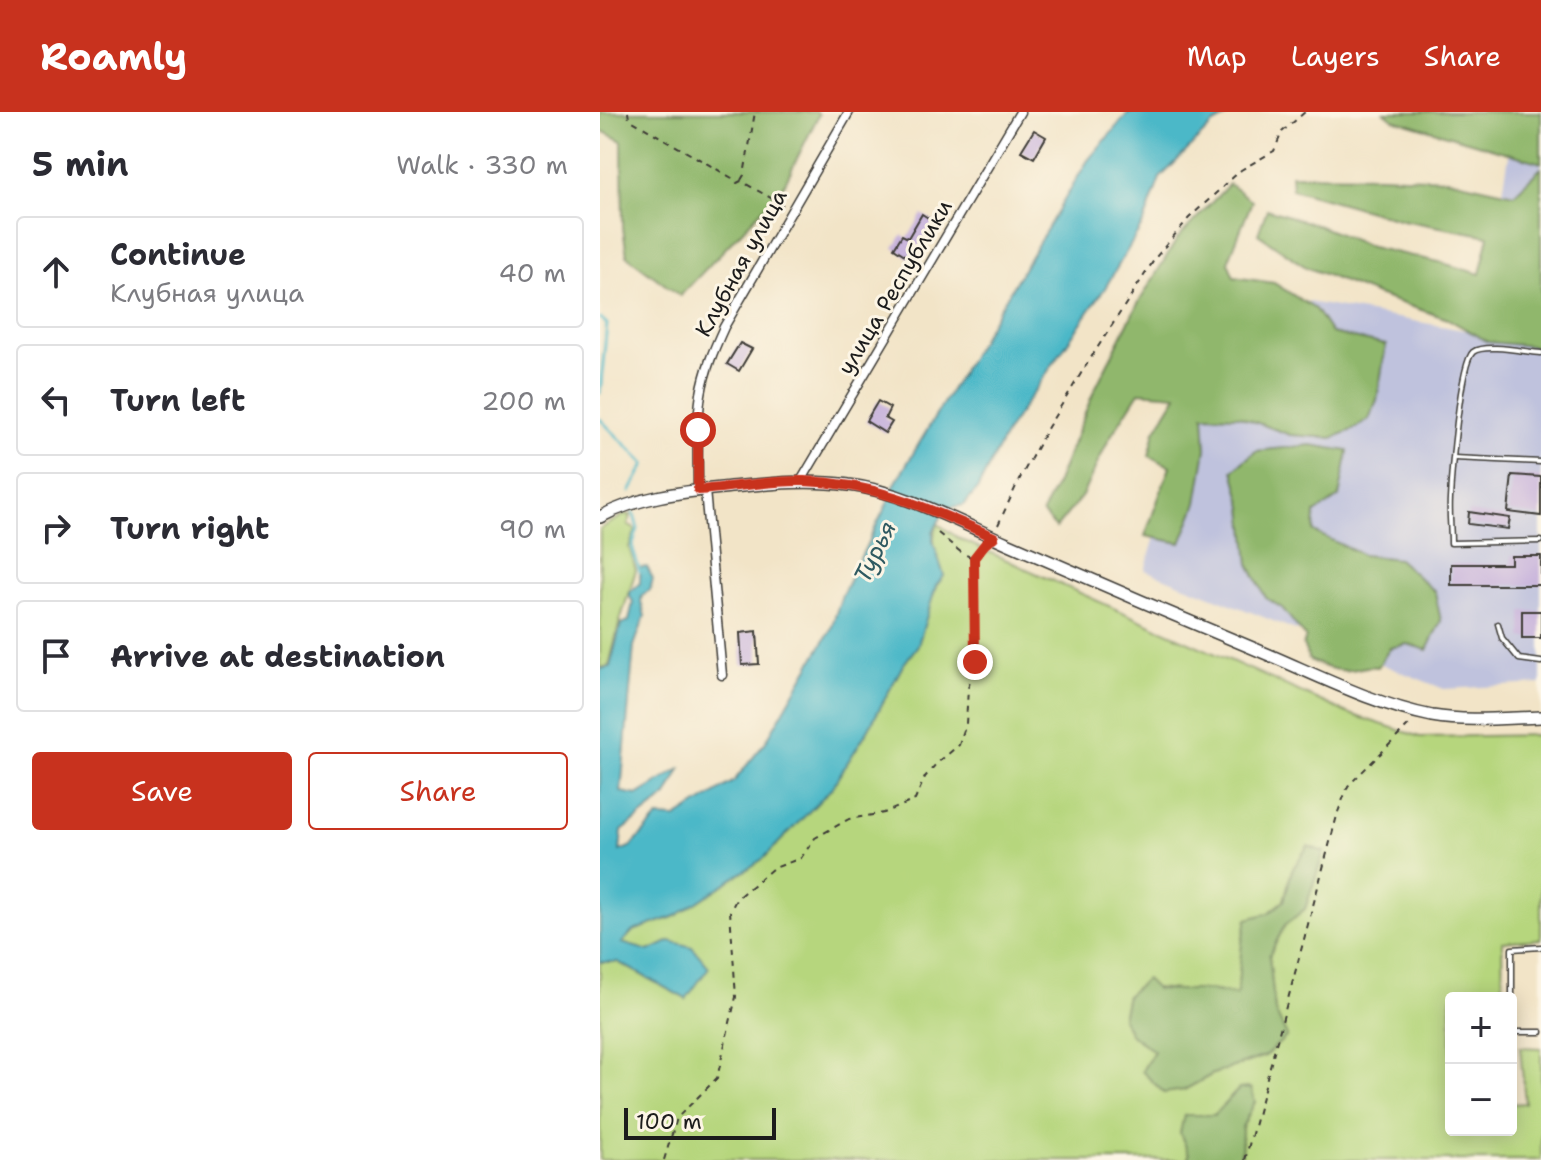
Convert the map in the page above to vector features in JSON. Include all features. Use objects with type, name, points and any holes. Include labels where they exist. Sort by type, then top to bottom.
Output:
[{"type":"main road","points":[[600,517],[629,504],[702,490],[801,481],[851,485],[888,494],[944,515],[1151,606],[1401,708],[1435,716],[1469,719],[1541,717]]},
{"type":"street","name":"Клубная улица","points":[[722,675],[702,490],[698,430],[701,394],[710,359],[724,327],[849,112]]},
{"type":"street","name":"улица Республики","points":[[801,481],[1020,112]]},
{"type":"lane","points":[[1541,353],[1486,348],[1474,351],[1467,360],[1450,502],[1451,543],[1541,541]]},
{"type":"lane","points":[[1454,458],[1541,462]]},
{"type":"lane","points":[[1498,624],[1502,638],[1519,659],[1541,662]]},
{"type":"lane","points":[[1541,947],[1512,949],[1512,1032],[1541,1032]]},
{"type":"path","points":[[628,112],[629,119],[737,183],[741,181],[791,210]]},
{"type":"path","points":[[741,181],[755,112]]},
{"type":"path","points":[[664,1160],[677,1118],[717,1078],[736,997],[730,911],[737,898],[772,869],[801,858],[815,838],[849,819],[884,813],[915,800],[930,770],[959,745],[966,724],[968,688],[975,662],[974,558],[994,537],[1004,509],[1048,427],[1156,257],[1189,218],[1241,170],[1274,151],[1282,132],[1305,112]]},
{"type":"path","points":[[938,533],[963,554],[974,558]]},
{"type":"path","points":[[1245,1160],[1338,812],[1348,786],[1421,713]]},
{"type":"shaded area","points":[[1516,112],[1541,112],[1541,684],[1444,689],[1145,570],[1231,288],[1480,333]]},
{"type":"green space","points":[[600,112],[819,114],[782,189],[680,296],[627,256],[623,228],[622,141],[600,130]]},
{"type":"green space","points":[[1384,112],[1541,112],[1541,163],[1393,119]]},
{"type":"green space","points":[[1541,168],[1541,347],[1488,342],[1448,319],[1306,267],[1258,234],[1267,209],[1371,247],[1480,274],[1489,236],[1402,220],[1292,189],[1291,175],[1447,179],[1514,194]]},
{"type":"green space","points":[[1229,184],[1252,201],[1228,262],[1234,277],[1274,283],[1315,309],[1331,333],[1386,345],[1377,400],[1369,419],[1332,438],[1290,435],[1239,416],[1204,415],[1206,449],[1197,503],[1181,543],[1145,536],[1170,466],[1149,456],[1155,431],[1177,395],[1139,392],[1109,439],[1082,496],[1056,528],[1042,513],[1094,391],[1136,307],[1177,239]]},
{"type":"green space","points":[[1311,445],[1348,451],[1339,497],[1315,513],[1314,532],[1363,555],[1398,559],[1435,592],[1441,621],[1427,650],[1407,644],[1390,648],[1378,667],[1329,668],[1309,660],[1303,645],[1306,638],[1282,608],[1266,598],[1249,564],[1243,507],[1233,470],[1256,451]]},
{"type":"green space","points":[[626,514],[631,515],[628,525],[636,530],[629,547],[636,570],[609,666],[600,668],[600,529]]},
{"type":"green space","points":[[938,524],[960,539],[1347,713],[1420,737],[1541,735],[1541,939],[1502,942],[1503,992],[1445,992],[1445,1136],[1517,1136],[1517,1104],[1525,1103],[1520,1047],[1541,1048],[1541,1160],[1241,1160],[1242,1127],[1255,1102],[1251,1088],[1239,1089],[1214,1115],[1180,1133],[1189,1154],[1188,1160],[600,1160],[600,962],[618,962],[686,999],[670,941],[649,951],[621,943],[633,931],[676,916],[764,858],[830,790],[868,730],[903,665],[918,645],[936,586],[944,576],[935,550],[934,536]],"holes":[[[1323,852],[1305,909],[1285,925],[1269,956],[1275,1011],[1265,1056],[1213,1074],[1184,1090],[1164,1093],[1142,1071],[1154,1051],[1131,1035],[1122,1018],[1127,995],[1156,988],[1209,990],[1237,995],[1269,913],[1284,901],[1292,870]]]},
{"type":"green space","points":[[1308,846],[1324,852],[1305,909],[1285,925],[1269,956],[1275,1011],[1287,1036],[1265,1056],[1213,1074],[1184,1090],[1164,1093],[1142,1071],[1154,1051],[1131,1035],[1122,1018],[1127,995],[1146,979],[1156,989],[1209,990],[1237,995],[1247,919],[1269,913],[1284,901],[1292,870]]},
{"type":"green space","points":[[1251,1088],[1255,1102],[1242,1127],[1241,1160],[1188,1160],[1189,1154],[1180,1133],[1184,1115],[1214,1115],[1239,1089]]},
{"type":"water","name":"Турья","points":[[1129,112],[1236,112],[1212,125],[1160,178],[1144,222],[1105,288],[1007,431],[977,490],[964,505],[946,508],[933,532],[944,576],[936,586],[918,645],[903,665],[868,730],[830,790],[764,858],[676,916],[633,931],[622,943],[649,951],[670,941],[692,947],[709,967],[686,999],[618,962],[600,962],[600,669],[610,667],[621,624],[629,621],[633,602],[630,592],[640,583],[640,568],[647,567],[653,579],[650,590],[642,595],[645,616],[634,646],[621,792],[637,795],[680,769],[667,796],[622,831],[620,851],[632,846],[658,817],[676,818],[734,781],[765,743],[831,629],[842,595],[895,484],[1088,160]]},
{"type":"building","points":[[1034,130],[1046,137],[1034,158],[1021,151]]},
{"type":"building","points":[[922,214],[936,223],[911,259],[894,248],[902,235],[908,238]]},
{"type":"building","points":[[740,343],[752,349],[739,371],[727,364]]},
{"type":"building","points":[[878,401],[890,408],[885,418],[892,422],[885,433],[866,421]]},
{"type":"building","points":[[1512,475],[1541,477],[1541,516],[1508,512]]},
{"type":"building","points":[[1469,512],[1510,518],[1508,529],[1468,524]]},
{"type":"building","points":[[1511,556],[1541,556],[1541,585],[1451,585],[1451,564],[1511,564]]},
{"type":"building","points":[[1522,611],[1541,611],[1541,638],[1522,638]]},
{"type":"building","points":[[757,631],[759,664],[742,665],[740,633]]},
{"type":"waterway","points":[[600,318],[607,324],[600,393]]},
{"type":"waterway","points":[[600,419],[645,464],[630,492]]},
{"type":"waterway","points":[[633,511],[638,529],[632,546],[640,572]]},
{"type":"route","points":[[698,430],[698,490],[801,481],[851,485],[888,494],[994,537],[974,558],[975,662]]}]
